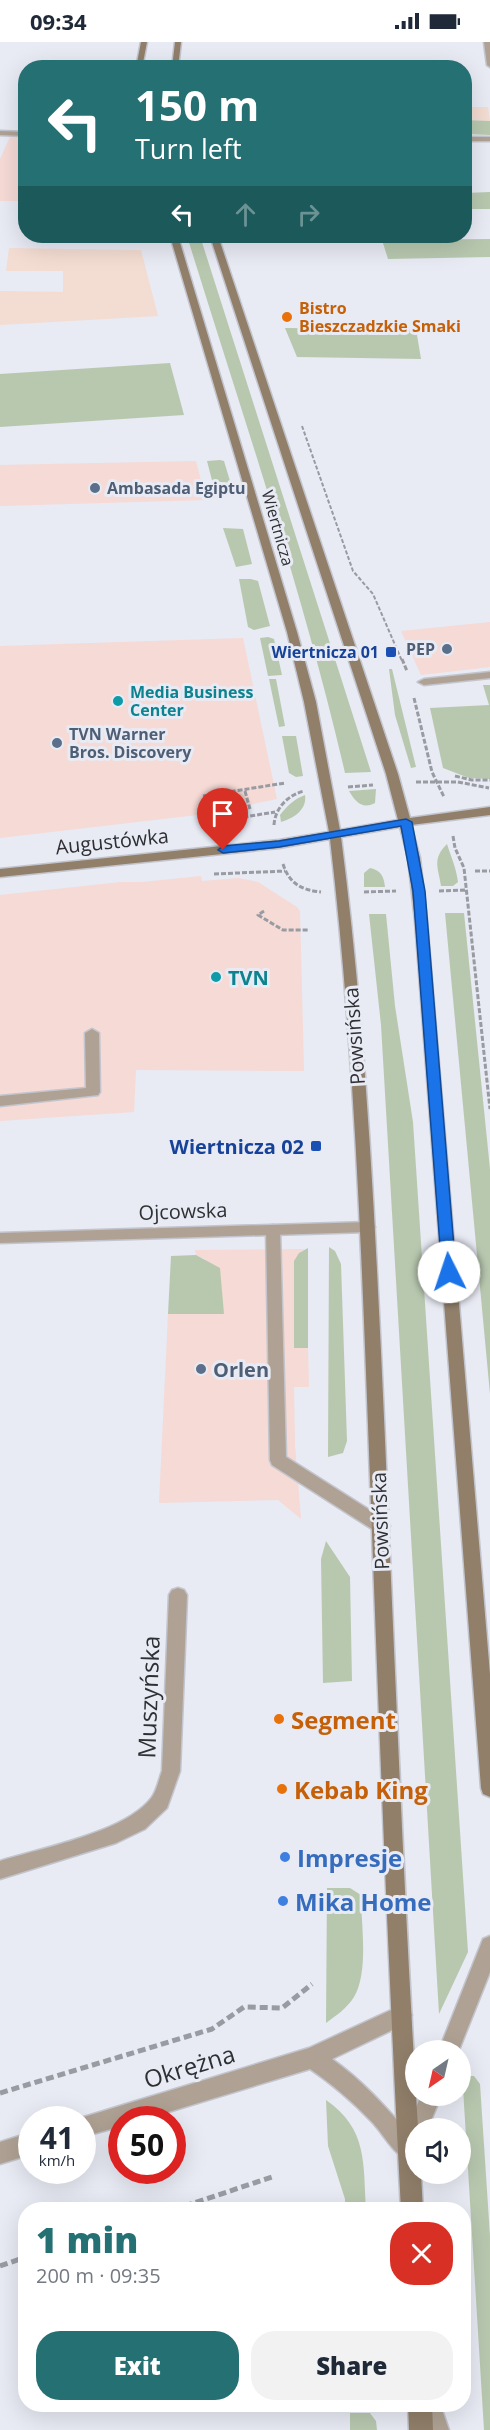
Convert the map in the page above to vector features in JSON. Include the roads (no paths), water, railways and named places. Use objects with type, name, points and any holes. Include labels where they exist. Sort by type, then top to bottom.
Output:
[{"type":"main road","points":[[141,60],[144,42]]},
{"type":"main road","points":[[176,60],[178,42]]},
{"type":"main road","name":"Wiertnicza","points":[[176,243],[292,632],[310,702],[335,834]]},
{"type":"main road","name":"Wiertnicza","points":[[216,243],[406,822]]},
{"type":"main road","name":"Augustówka","points":[[0,873],[279,844],[406,822],[490,811]]},
{"type":"main road","points":[[406,822],[419,891],[490,1788]]},
{"type":"main road","name":"Powsińska","points":[[335,834],[344,906],[368,1227],[402,2015],[410,2118]]},
{"type":"main road","name":"Powsińska","points":[[412,2184],[412,2202]]},
{"type":"main road","points":[[420,2412],[421,2430]]},
{"type":"street","points":[[487,42],[490,65]]},
{"type":"street","points":[[0,133],[18,134]]},
{"type":"street","points":[[472,139],[490,139]]},
{"type":"street","points":[[424,682],[490,675]]},
{"type":"street","points":[[0,1101],[93,1092],[92,1033]]},
{"type":"street","name":"Ojcowska","points":[[0,1238],[368,1227]]},
{"type":"street","points":[[273,1230],[278,1460],[381,1526]]},
{"type":"street","name":"Muszyńska","points":[[0,1870],[109,1838],[138,1823],[160,1802],[171,1771],[178,1596]]},
{"type":"street","points":[[453,2040],[490,1946]]},
{"type":"street","name":"Okrężna","points":[[96,2123],[312,2058],[402,2015]]},
{"type":"street","points":[[312,2058],[345,2081],[405,2136]]},
{"type":"street","points":[[0,2153],[18,2147]]},
{"type":"street","points":[[430,2412],[436,2430]]},
{"type":"place","name":"Bistro Bieszczadzkie Smaki","points":[[287,317]]},
{"type":"place","name":"Ambasada Egiptu","points":[[95,488]]},
{"type":"place","name":"PEP","points":[[447,649]]},
{"type":"place","name":"Wiertnicza 01","points":[[391,652]]},
{"type":"place","name":"Media Business Center","points":[[118,701]]},
{"type":"place","name":"TVN Warner Bros. Discovery","points":[[57,743]]},
{"type":"place","name":"TVN","points":[[216,977]]},
{"type":"place","name":"Wiertnicza 02","points":[[316,1146]]},
{"type":"place","name":"Orlen","points":[[201,1369]]},
{"type":"place","name":"Segment","points":[[279,1719]]},
{"type":"place","name":"Kebab King","points":[[282,1789]]},
{"type":"place","name":"Impresje","points":[[285,1857]]},
{"type":"place","name":"Mika Home","points":[[283,1901]]}]
